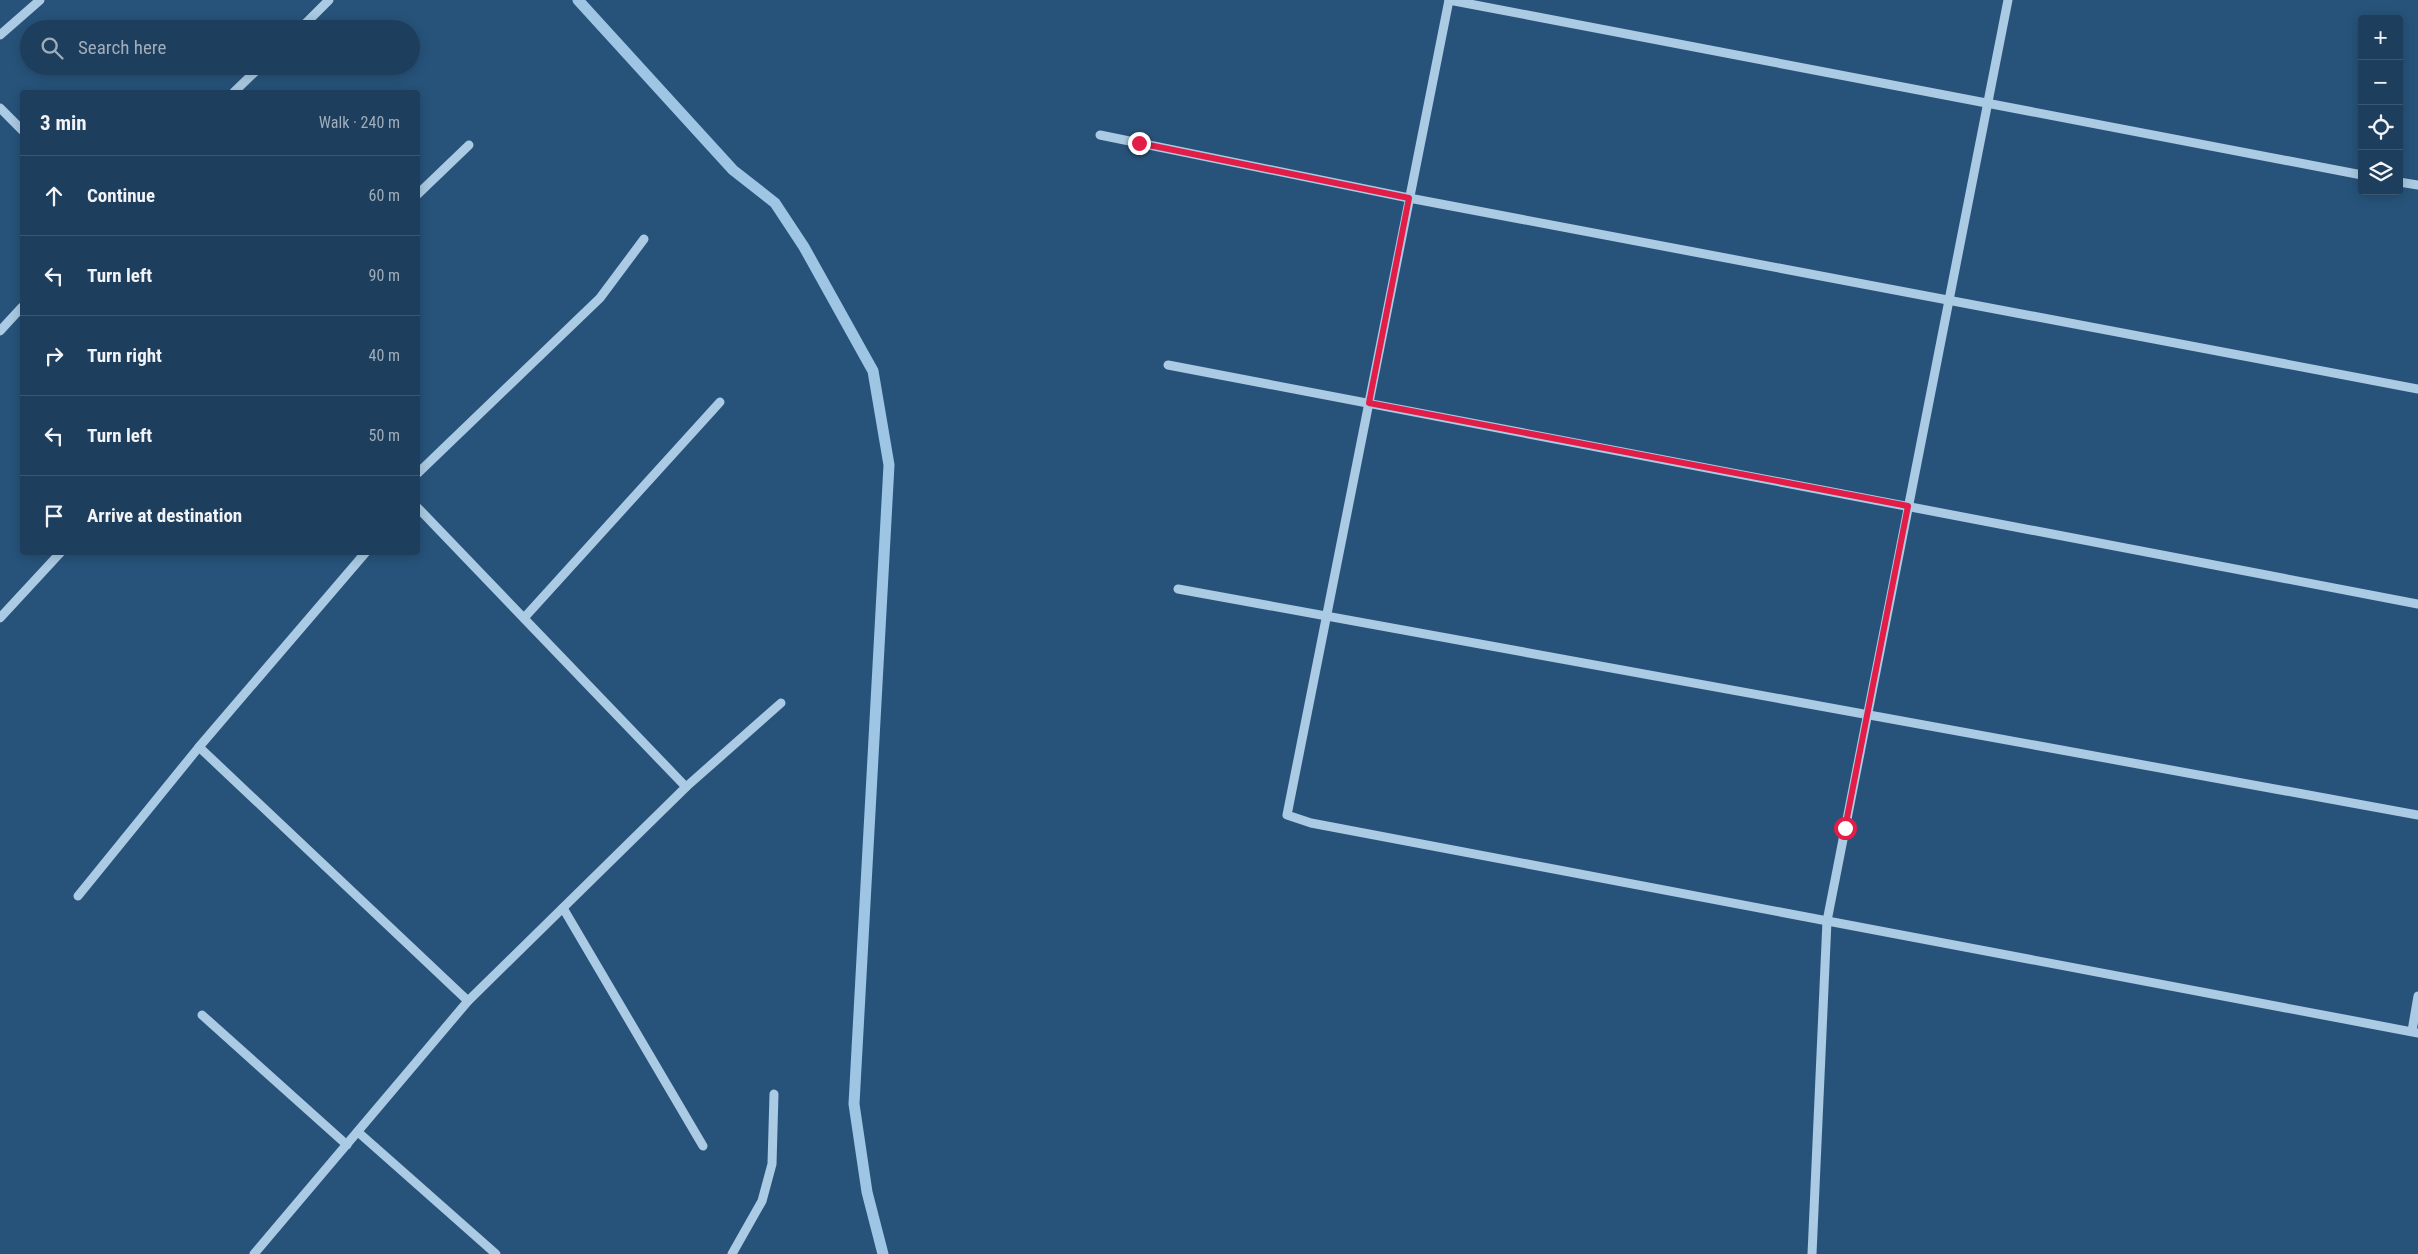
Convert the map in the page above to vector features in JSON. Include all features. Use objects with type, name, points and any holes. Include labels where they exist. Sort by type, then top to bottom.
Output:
[{"type":"street","points":[[0,36],[40,0]]},
{"type":"street","points":[[309,20],[329,0]]},
{"type":"street","points":[[2358,173],[1449,0],[1287,815],[1310,823],[2415,1032],[2418,996]]},
{"type":"street","points":[[1812,1254],[1827,921],[2008,0]]},
{"type":"street","points":[[236,90],[252,75]]},
{"type":"street","points":[[0,108],[20,128]]},
{"type":"street","points":[[1100,136],[1409,198],[2418,389]]},
{"type":"street","points":[[420,192],[469,146]]},
{"type":"street","points":[[2403,183],[2418,185]]},
{"type":"street","points":[[420,471],[600,298],[644,239]]},
{"type":"street","points":[[0,331],[20,309]]},
{"type":"street","points":[[1168,365],[2418,604]]},
{"type":"street","points":[[524,618],[720,402]]},
{"type":"street","points":[[420,510],[686,788]]},
{"type":"street","points":[[0,618],[58,555]]},
{"type":"street","points":[[78,896],[199,748],[363,555]]},
{"type":"street","points":[[1178,589],[2418,815]]},
{"type":"street","points":[[254,1254],[468,1000],[686,788],[781,703]]},
{"type":"street","points":[[199,748],[468,1000]]},
{"type":"street","points":[[563,908],[703,1146]]},
{"type":"street","points":[[202,1015],[347,1145]]},
{"type":"street","points":[[732,1254],[762,1201],[772,1164],[774,1094]]},
{"type":"street","points":[[358,1132],[496,1254]]},
{"type":"waterway","points":[[578,0],[733,170],[775,203],[804,247],[873,371],[889,465],[854,1104],[867,1192],[883,1254]]},
{"type":"route","points":[[1139,143],[1409,198],[1369,403],[1908,506],[1845,828]]}]
